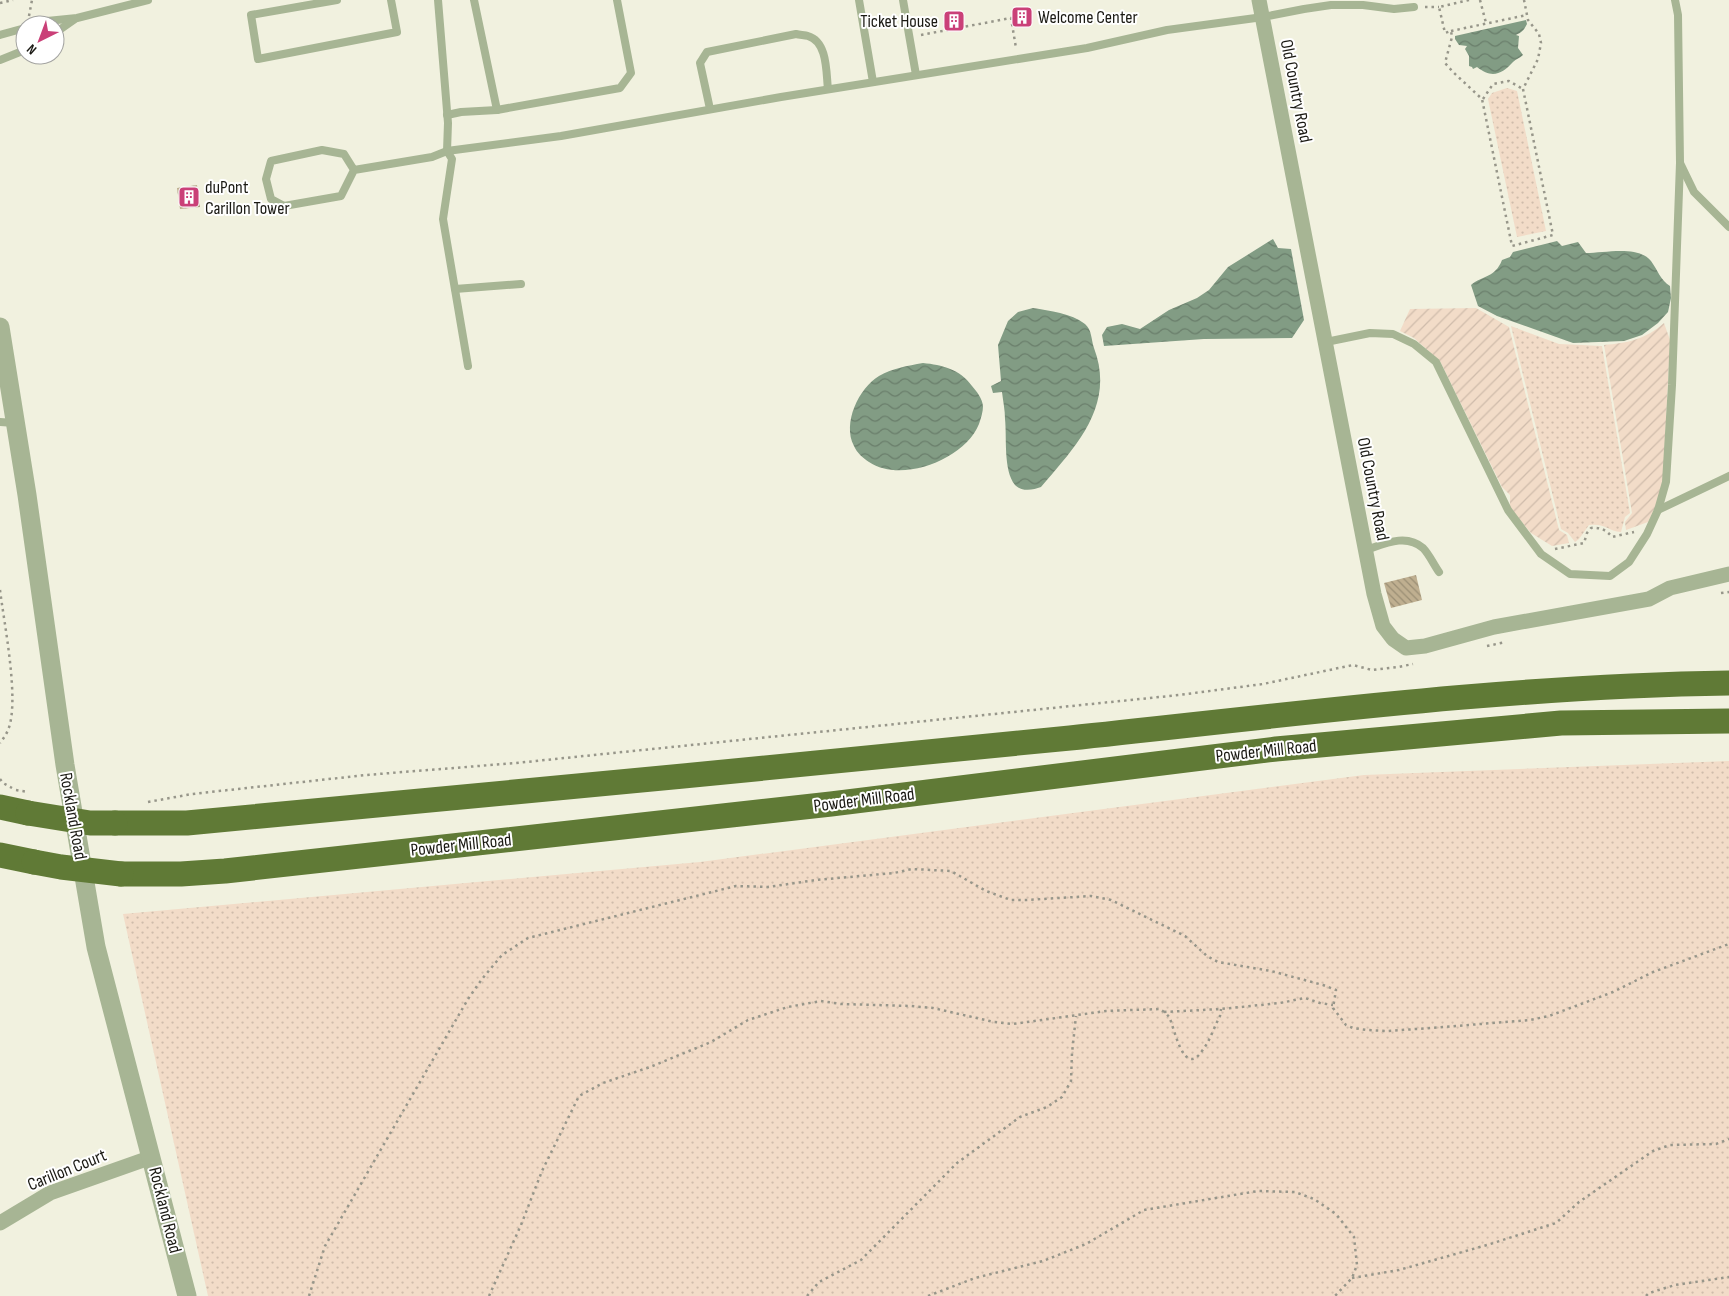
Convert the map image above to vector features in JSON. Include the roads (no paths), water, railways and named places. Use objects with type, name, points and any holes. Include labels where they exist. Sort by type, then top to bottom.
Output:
[{"type":"highway","name":"Powder Mill Road","points":[[8,798],[28,813],[90,822],[187,823],[824,763],[1420,700],[1654,684],[1729,683]]},
{"type":"highway","name":"Powder Mill Road","points":[[0,855],[61,867],[121,874],[181,874],[224,871],[821,806],[1257,752],[1392,738],[1561,723],[1729,721]]},
{"type":"street","name":"Old Country Road","points":[[1259,0],[1374,594],[1383,626],[1393,639],[1406,648],[1425,646],[1494,627],[1649,599],[1670,588],[1729,574]]},
{"type":"street","name":"Rockland Road","points":[[0,327],[9,398],[8,423],[27,495],[65,765],[96,947],[187,1296]]},
{"type":"street","name":"Carillon Court","points":[[0,1223],[50,1193],[152,1157]]},
{"type":"lane","points":[[65,19],[148,0]]},
{"type":"lane","points":[[337,0],[250,15],[258,58],[397,32],[391,0]]},
{"type":"lane","points":[[438,0],[448,151],[452,159],[443,219],[468,366]]},
{"type":"lane","points":[[474,0],[497,110]]},
{"type":"lane","points":[[447,115],[461,112],[497,110],[620,88],[630,74],[617,0]]},
{"type":"lane","points":[[859,0],[873,82]]},
{"type":"lane","points":[[904,0],[916,75]]},
{"type":"lane","points":[[1326,342],[1370,333],[1393,334],[1414,344],[1436,362],[1508,510],[1541,554],[1570,574],[1610,576],[1629,562],[1658,510],[1666,482],[1672,386],[1680,163],[1678,15],[1675,0]]},
{"type":"lane","points":[[354,170],[432,157],[448,151],[561,136],[828,89],[1087,48],[1168,30],[1263,17],[1331,5],[1363,5],[1394,9],[1414,7]]},
{"type":"lane","points":[[65,26],[76,18]]},
{"type":"lane","points":[[0,35],[15,31]]},
{"type":"lane","points":[[710,109],[700,63],[707,52],[796,34],[810,36],[819,43],[824,54],[828,89]]},
{"type":"lane","points":[[0,60],[15,54]]},
{"type":"lane","points":[[322,150],[344,154],[354,170],[341,196],[284,206],[271,199],[266,179],[271,161],[322,150]]},
{"type":"lane","points":[[1680,163],[1694,192],[1729,227]]},
{"type":"lane","points":[[455,289],[521,284]]},
{"type":"lane","points":[[1658,510],[1729,476]]},
{"type":"lane","points":[[1366,550],[1396,540],[1410,540],[1424,549],[1439,572]]},
{"type":"water","points":[[1526,20],[1525,28],[1516,35],[1519,36],[1518,48],[1523,55],[1505,70],[1496,74],[1487,73],[1477,67],[1473,69],[1469,66],[1469,56],[1465,49],[1467,46],[1459,45],[1455,39],[1455,36]]},
{"type":"water","points":[[1273,239],[1278,248],[1291,249],[1304,320],[1292,338],[1204,339],[1104,346],[1102,335],[1107,327],[1122,324],[1140,329],[1169,310],[1197,298],[1209,290],[1228,267]]},
{"type":"water","points":[[1557,241],[1562,246],[1578,242],[1586,253],[1630,251],[1645,256],[1670,286],[1671,298],[1668,312],[1658,323],[1642,335],[1624,341],[1573,343],[1497,316],[1478,306],[1471,285],[1496,270],[1502,260],[1510,257],[1513,252]]},
{"type":"water","points":[[1033,308],[1067,315],[1087,326],[1099,369],[1100,389],[1096,407],[1079,441],[1041,487],[1028,490],[1021,489],[1011,479],[1006,453],[1005,412],[1002,392],[993,393],[991,386],[1001,381],[998,345],[1008,321],[1018,312]]},
{"type":"water","points":[[923,363],[937,365],[956,372],[967,380],[977,393],[983,406],[983,411],[972,437],[961,448],[947,457],[915,469],[898,470],[883,468],[869,462],[857,451],[851,437],[851,417],[859,397],[872,382],[884,373]]},
{"type":"place","name":"Welcome Center","points":[[1022,17]]},
{"type":"place","name":"Ticket House","points":[[954,21]]},
{"type":"place","name":"duPont Carillon Tower","points":[[189,197]]}]
